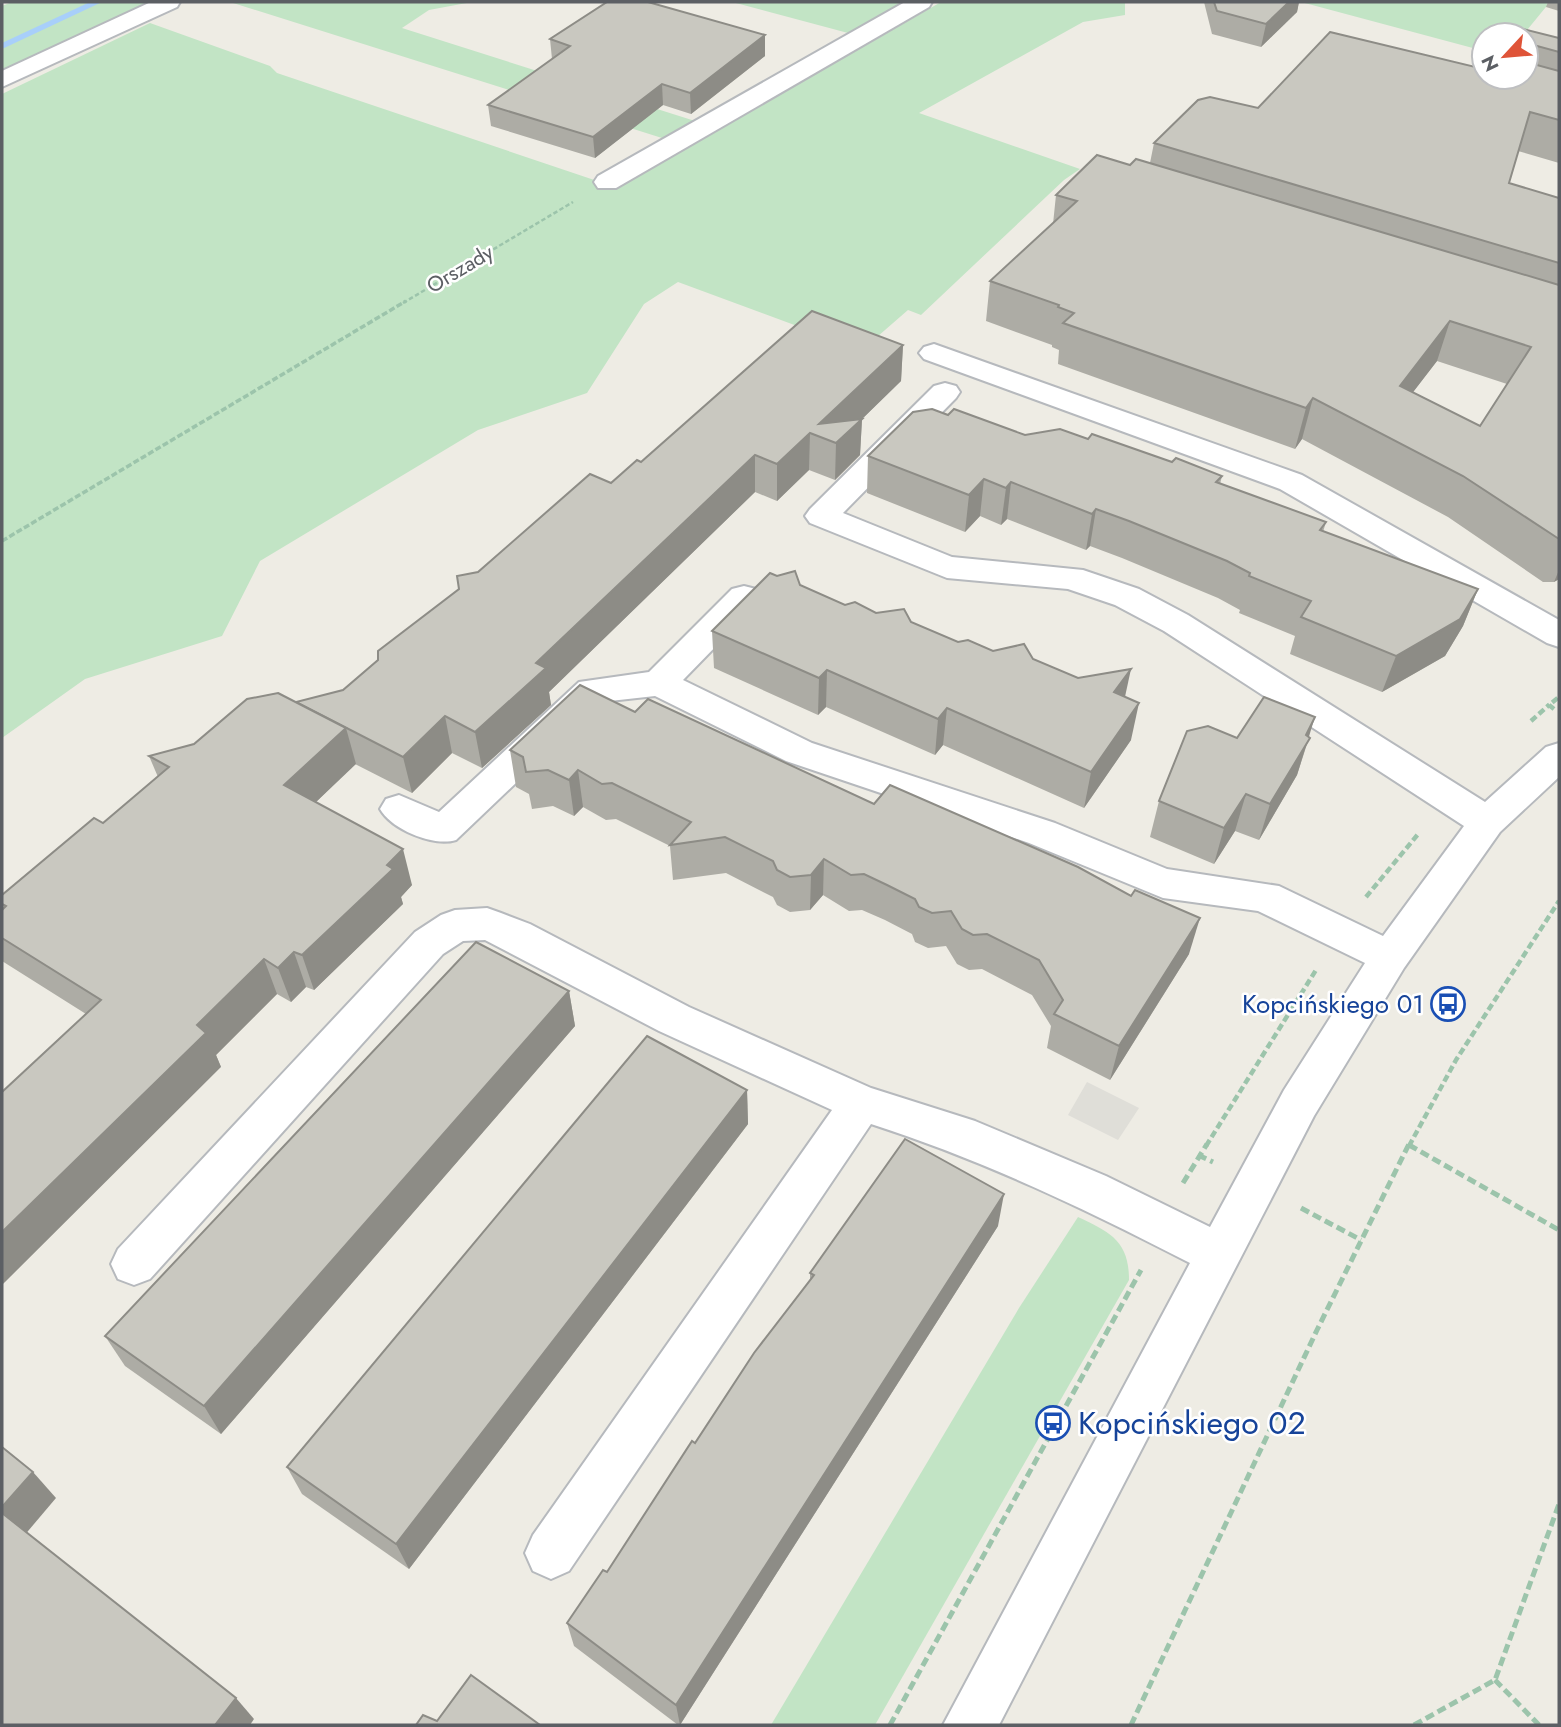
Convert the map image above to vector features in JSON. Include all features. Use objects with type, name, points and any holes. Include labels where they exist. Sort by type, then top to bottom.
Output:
[{"type":"street","points":[[2,80],[169,2]]},
{"type":"street","points":[[607,182],[921,2]]},
{"type":"street","points":[[934,354],[1291,482],[1559,635]]},
{"type":"street","points":[[945,393],[821,516],[947,567],[1071,578],[1127,597],[1176,623],[1487,822]]},
{"type":"street","points":[[659,683],[744,597]]},
{"type":"street","points":[[399,809],[443,830],[591,691],[659,683],[799,752],[1042,833],[1163,883],[1265,897],[1390,957]]},
{"type":"street","points":[[970,1725],[1299,1103],[1390,957],[1487,822],[1559,756]]},
{"type":"street","points":[[134,1265],[429,943],[455,926],[487,924],[516,935],[674,1019],[861,1103],[972,1139],[1090,1190],[1218,1254]]},
{"type":"street","points":[[551,1553],[861,1103]]},
{"type":"path","name":"Orszady","points":[[2,541],[607,182]]},
{"type":"path","points":[[1554,709],[1549,705],[1559,697]]},
{"type":"path","points":[[1364,900],[1419,833]]},
{"type":"path","points":[[1131,1725],[1361,1240],[1409,1145],[1455,1060],[1559,901]]},
{"type":"path","points":[[1183,1184],[1198,1155],[1318,966]]},
{"type":"path","points":[[1409,1145],[1559,1230]]},
{"type":"path","points":[[1198,1155],[1214,1163]]},
{"type":"path","points":[[1301,1208],[1361,1240]]},
{"type":"path","points":[[890,1725],[1142,1270]]},
{"type":"path","points":[[1414,1725],[1494,1680],[1557,1520],[1559,1504]]},
{"type":"path","points":[[1494,1680],[1539,1725]]},
{"type":"shaded area","points":[[1087,1082],[1139,1108],[1118,1140],[1068,1115]]},
{"type":"green space","points":[[12,2],[159,2],[2,76],[2,6]]},
{"type":"green space","points":[[230,2],[472,2],[429,10],[402,28],[695,121],[662,138]]},
{"type":"green space","points":[[732,2],[904,2],[848,33]]},
{"type":"green space","points":[[941,2],[1125,2],[1125,15],[1083,22],[919,113],[1080,169],[1064,180],[921,315],[908,310],[862,350],[678,282],[644,304],[587,393],[478,430],[260,561],[222,636],[85,679],[2,738],[2,94],[150,23],[270,66],[277,73],[618,188]]},
{"type":"green space","points":[[1301,2],[1550,2],[1534,21],[1470,21],[1470,47]]},
{"type":"green space","points":[[1078,1217],[1116,1240],[1126,1256],[1129,1280],[875,1725],[771,1725],[1019,1308]]},
{"type":"building","points":[[607,2],[648,2],[765,35],[690,93],[662,84],[593,137],[488,105],[570,46],[550,39]]},
{"type":"building","points":[[1214,2],[1289,2],[1266,24],[1217,11]]},
{"type":"building","points":[[1330,32],[1470,66],[1470,91],[1540,91],[1540,66],[1559,71],[1559,120],[1530,112],[1509,183],[1559,198],[1559,263],[1154,143],[1198,100],[1210,97],[1258,108]]},
{"type":"building","points":[[1540,33],[1559,38],[1559,52],[1540,47]]},
{"type":"building","points":[[1097,155],[1130,165],[1136,159],[1559,285],[1559,539],[1463,476],[1313,398],[1306,408],[1063,323],[1074,313],[1058,307],[1059,305],[990,281],[1077,201],[1056,195]],"holes":[[[1450,321],[1531,347],[1480,426],[1400,386]]]},
{"type":"building","points":[[812,311],[903,345],[819,424],[862,419],[836,443],[810,433],[777,464],[755,455],[536,663],[546,668],[475,732],[445,716],[403,757],[296,702],[343,690],[378,660],[378,651],[459,589],[457,576],[478,572],[590,474],[611,483],[637,460],[641,462]]},
{"type":"building","points":[[932,409],[948,415],[954,409],[1025,435],[1060,429],[1088,439],[1092,434],[1172,462],[1176,458],[1222,476],[1216,482],[1326,522],[1320,530],[1478,589],[1460,619],[1396,656],[1301,617],[1311,601],[1249,576],[1250,573],[1227,561],[1129,521],[1096,509],[1092,514],[1011,482],[1006,488],[984,479],[969,495],[868,456],[913,412]]},
{"type":"building","points":[[795,571],[800,585],[845,605],[855,602],[876,613],[904,609],[911,622],[958,642],[968,640],[993,651],[1024,644],[1033,659],[1078,678],[1131,669],[1114,692],[1139,703],[1091,772],[947,708],[938,719],[827,670],[819,678],[712,631],[770,573],[777,576]]},
{"type":"building","points":[[580,685],[635,712],[648,699],[874,804],[890,785],[1078,867],[1131,896],[1135,890],[1200,918],[1119,1046],[1054,1014],[1063,1000],[1039,960],[987,934],[973,935],[962,929],[951,911],[932,913],[919,907],[915,899],[864,874],[851,875],[824,859],[811,875],[790,877],[777,870],[773,861],[725,837],[670,845],[691,822],[612,783],[602,784],[578,770],[569,780],[548,770],[526,772],[523,757],[510,750]]},
{"type":"building","points":[[278,693],[346,728],[284,785],[403,849],[387,865],[393,869],[302,955],[294,952],[278,968],[264,959],[197,1025],[206,1033],[2,1232],[2,1092],[101,1000],[2,938],[2,910],[6,906],[2,904],[2,895],[94,818],[103,823],[169,767],[149,756],[194,744],[247,699]]},
{"type":"building","points":[[1264,697],[1315,717],[1306,735],[1310,738],[1270,804],[1246,794],[1224,828],[1159,801],[1187,731],[1208,726],[1237,738]]},
{"type":"building","points":[[476,942],[569,991],[204,1406],[105,1336]]},
{"type":"building","points":[[647,1036],[747,1090],[396,1544],[287,1467]]},
{"type":"building","points":[[905,1139],[1004,1194],[676,1705],[567,1623],[603,1570],[607,1572],[692,1441],[695,1443],[754,1353],[814,1275],[810,1273]]},
{"type":"building","points":[[2,1447],[33,1472],[2,1507]]},
{"type":"building","points":[[2,1513],[236,1698],[215,1725],[2,1725]]},
{"type":"building","points":[[471,1675],[540,1725],[416,1725],[423,1715],[437,1721]]},
{"type":"waterway","points":[[2,46],[97,2]]},
{"type":"place","name":"Kopcińskiego 01","points":[[1448,1004]]},
{"type":"place","name":"Kopcińskiego 02","points":[[1053,1423]]}]
